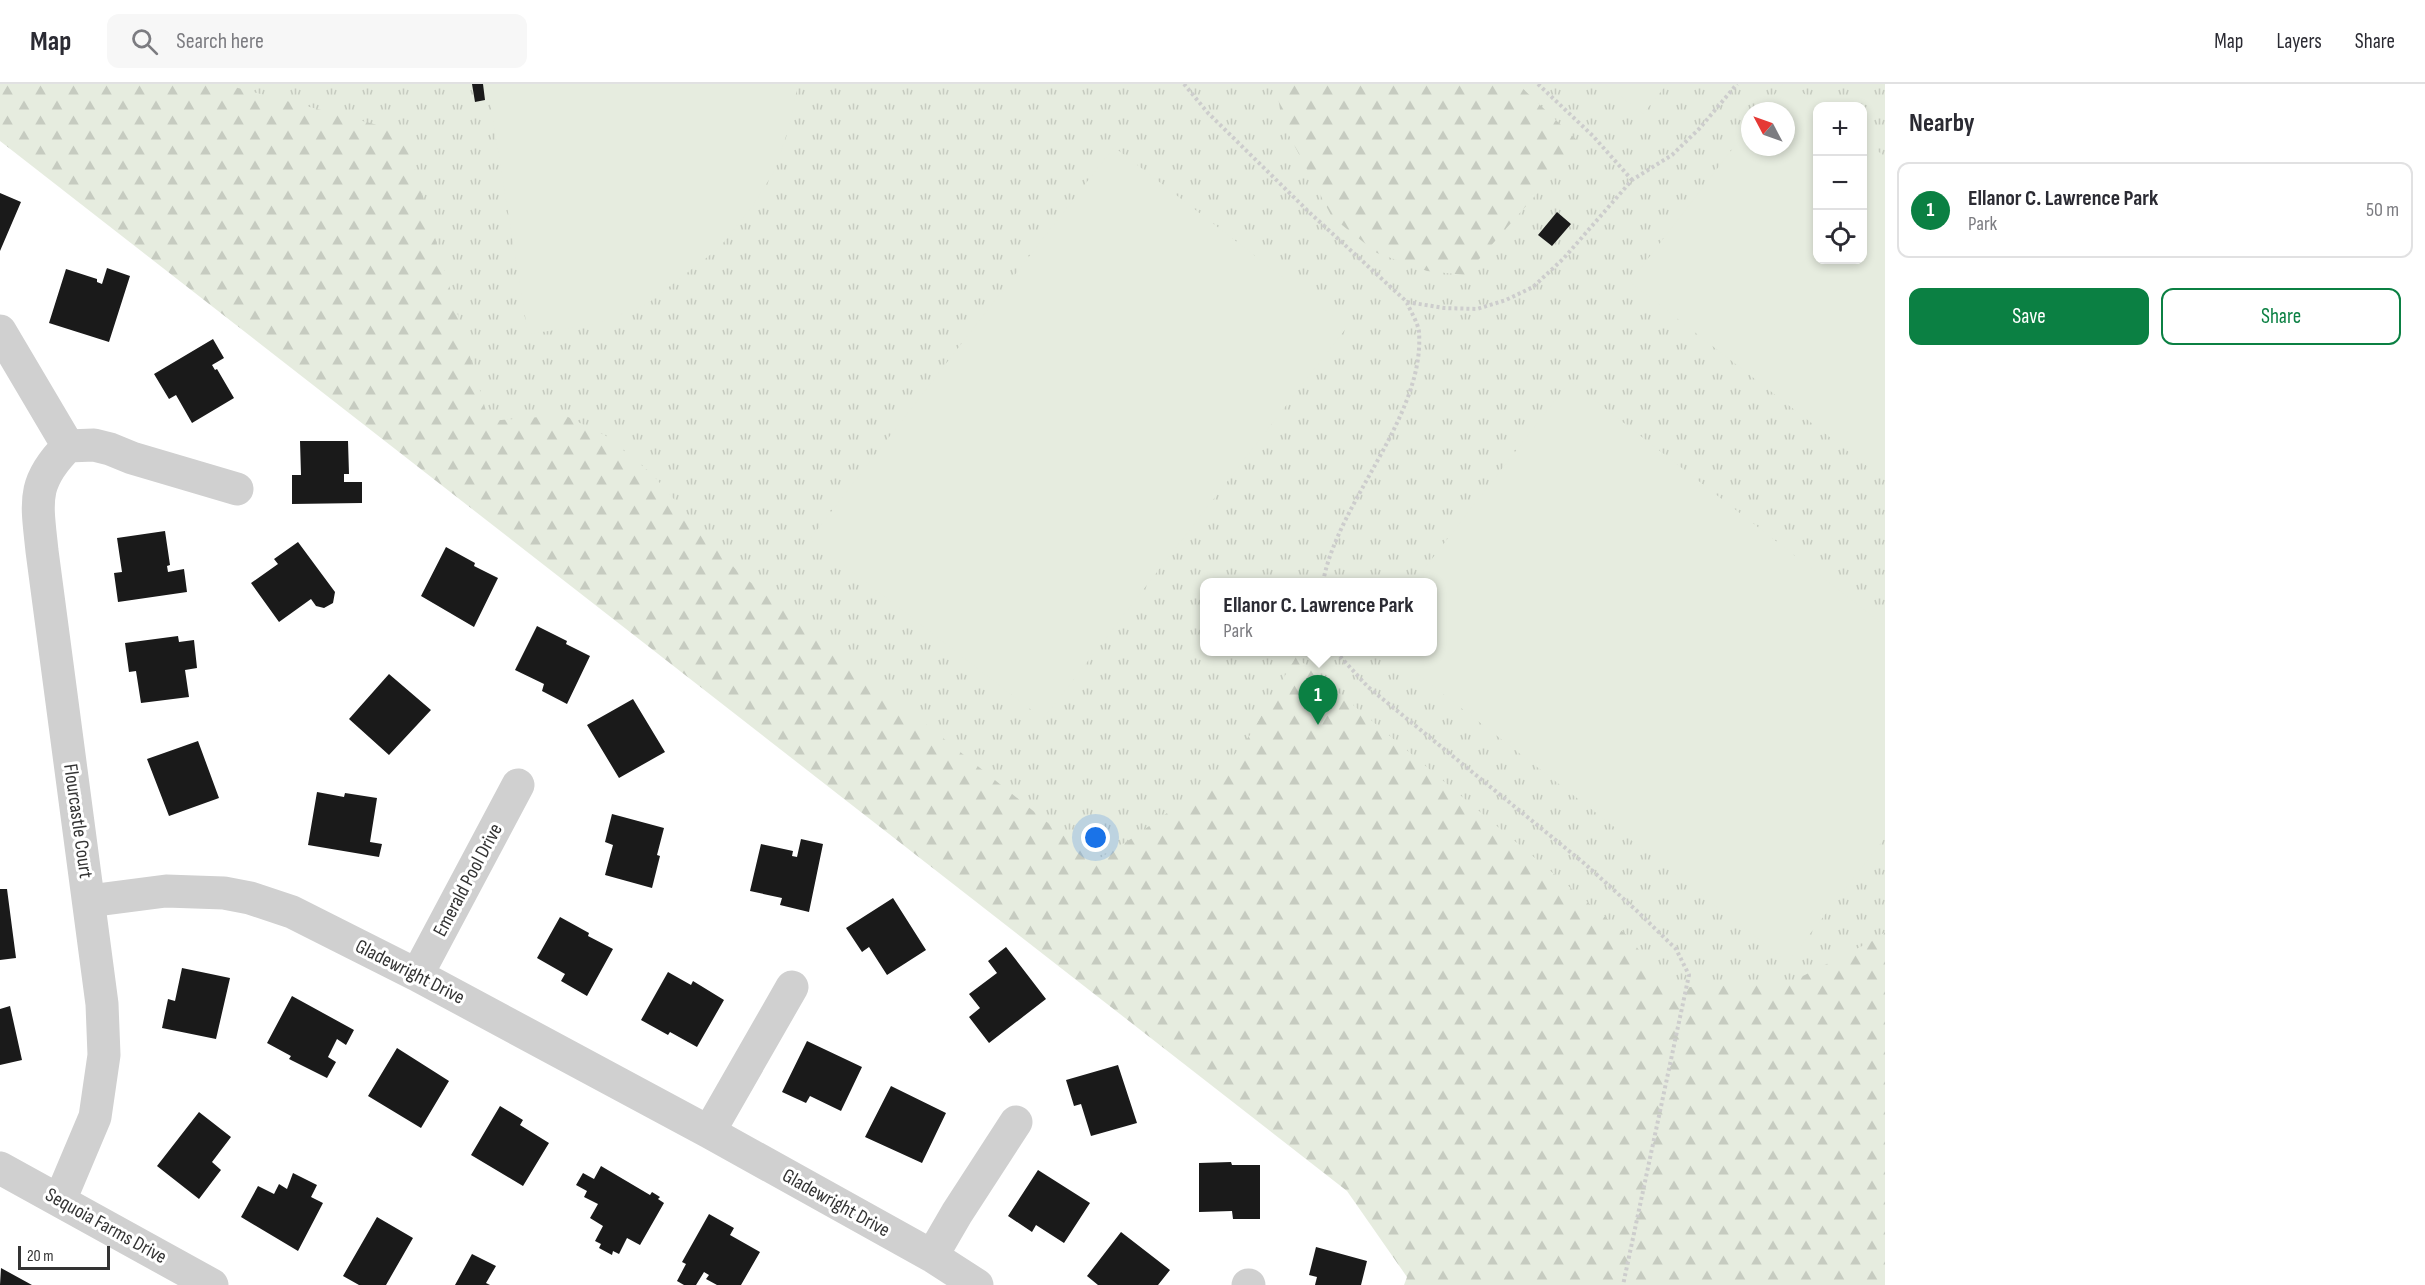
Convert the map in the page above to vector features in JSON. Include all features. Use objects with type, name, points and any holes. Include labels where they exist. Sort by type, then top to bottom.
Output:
[{"type":"street","points":[[0,331],[68,446],[94,445],[110,448],[132,458],[237,489]]},
{"type":"street","name":"Flourcastle Court","points":[[60,1200],[94,1117],[104,1055],[102,1004],[38,511],[41,481],[52,462],[68,446]]},
{"type":"street","name":"Emerald Pool Drive","points":[[417,975],[518,785]]},
{"type":"street","name":"Gladewright Drive","points":[[89,901],[166,891],[224,893],[250,898],[291,912],[417,975],[709,1132],[932,1256],[977,1285]]},
{"type":"street","points":[[709,1132],[792,987]]},
{"type":"street","points":[[932,1256],[1016,1122]]},
{"type":"street","name":"Sequoia Farms Drive","points":[[0,1168],[212,1285]]},
{"type":"path","points":[[1184,84],[1208,113],[1310,213],[1407,302],[1419,330],[1418,364],[1406,402],[1340,534],[1324,578]]},
{"type":"path","points":[[1538,84],[1593,136],[1632,180]]},
{"type":"path","points":[[1407,302],[1444,308],[1477,309],[1506,300],[1533,287],[1564,258],[1632,180],[1672,155],[1699,129],[1737,84]]},
{"type":"path","points":[[1340,656],[1368,687],[1585,864],[1637,911],[1676,949],[1689,975],[1623,1285]]},
{"type":"green space","points":[[0,84],[1885,84],[1885,1285],[1468,1285]]},
{"type":"green space","points":[[0,84],[223,84],[404,132],[489,421],[564,415],[606,436],[651,473],[739,573],[1095,861],[1134,837],[1218,776],[1250,735],[1296,657],[1630,938],[1667,988],[1789,983],[1874,940],[1885,932],[1885,1285],[1404,1285],[1407,1277],[1347,1191],[0,141]]},
{"type":"green space","points":[[487,84],[798,84],[789,127],[775,170],[752,207],[719,248],[647,304],[596,324],[528,334]]},
{"type":"green space","points":[[1276,84],[1518,84],[1581,144],[1465,275],[1427,271],[1377,253],[1332,217],[1282,122]]},
{"type":"green space","points":[[1605,84],[1667,84],[1643,114]]},
{"type":"green space","points":[[1783,84],[1791,84],[1815,102],[1813,264],[1867,264],[1867,142],[1885,157],[1885,480],[1630,282],[1741,138],[1741,156],[1795,156],[1795,102],[1769,102]]},
{"type":"green space","points":[[1114,147],[1347,327],[1043,719],[810,539]]},
{"type":"green space","points":[[1570,381],[1885,626],[1885,838],[1788,962],[1394,656],[1437,656],[1437,578],[1417,578]]},
{"type":"building","points":[[472,84],[483,84],[485,100],[475,102]]},
{"type":"building","points":[[0,193],[21,202],[0,251]]},
{"type":"building","points":[[1557,212],[1571,224],[1552,246],[1538,235]]},
{"type":"building","points":[[107,268],[130,276],[109,342],[49,323],[66,269],[97,279],[97,282],[102,284]]},
{"type":"building","points":[[213,339],[224,358],[212,365],[215,370],[217,369],[234,398],[192,423],[176,395],[169,399],[154,374]]},
{"type":"building","points":[[300,441],[348,441],[349,474],[344,474],[344,482],[362,482],[362,503],[292,504],[292,475],[301,475]]},
{"type":"building","points":[[165,531],[170,565],[167,566],[168,572],[184,569],[187,592],[118,602],[114,573],[122,572],[117,538]]},
{"type":"building","points":[[298,542],[335,592],[333,603],[324,608],[316,606],[311,599],[279,622],[251,583],[278,564],[274,559]]},
{"type":"building","points":[[446,547],[475,563],[474,566],[498,578],[474,627],[421,596]]},
{"type":"building","points":[[537,626],[590,656],[567,704],[542,691],[544,684],[515,670]]},
{"type":"building","points":[[178,636],[179,642],[194,640],[197,668],[185,670],[189,697],[141,703],[136,671],[129,672],[125,643]]},
{"type":"building","points":[[389,674],[431,710],[389,755],[349,719]]},
{"type":"building","points":[[633,699],[665,752],[619,778],[587,725]]},
{"type":"building","points":[[198,741],[219,798],[169,816],[147,759]]},
{"type":"building","points":[[317,792],[344,797],[345,793],[377,798],[370,842],[382,844],[379,857],[308,845]]},
{"type":"building","points":[[612,814],[664,828],[652,888],[605,875],[613,845],[605,842]]},
{"type":"building","points":[[801,839],[823,844],[809,912],[780,905],[782,898],[750,891],[761,844],[793,851],[792,856],[797,857]]},
{"type":"building","points":[[0,889],[7,889],[16,958],[0,960]]},
{"type":"building","points":[[893,898],[926,950],[887,975],[869,947],[862,952],[846,928]]},
{"type":"building","points":[[560,917],[613,949],[587,996],[561,981],[565,974],[537,958]]},
{"type":"building","points":[[1006,947],[1046,999],[989,1043],[969,1017],[980,1008],[969,994],[997,973],[988,961]]},
{"type":"building","points":[[182,968],[230,978],[216,1039],[162,1028],[168,999],[175,1001]]},
{"type":"building","points":[[668,972],[691,985],[693,981],[724,1000],[697,1047],[641,1020]]},
{"type":"building","points":[[292,996],[354,1030],[346,1045],[337,1039],[328,1057],[336,1062],[327,1078],[289,1059],[291,1056],[267,1043]]},
{"type":"building","points":[[10,1006],[22,1060],[0,1065],[0,1009]]},
{"type":"building","points":[[807,1041],[862,1067],[841,1111],[810,1096],[806,1103],[782,1092]]},
{"type":"building","points":[[397,1048],[449,1081],[421,1128],[368,1096]]},
{"type":"building","points":[[1118,1065],[1137,1123],[1091,1136],[1081,1104],[1074,1106],[1066,1080]]},
{"type":"building","points":[[891,1086],[946,1113],[922,1163],[865,1137]]},
{"type":"building","points":[[500,1106],[523,1120],[520,1125],[549,1143],[523,1186],[471,1155]]},
{"type":"building","points":[[199,1112],[231,1137],[212,1162],[221,1170],[199,1199],[157,1166]]},
{"type":"building","points":[[1231,1162],[1232,1165],[1260,1165],[1260,1219],[1233,1219],[1232,1211],[1199,1212],[1199,1163]]},
{"type":"building","points":[[601,1166],[650,1195],[652,1192],[664,1203],[640,1245],[627,1238],[619,1254],[613,1251],[612,1255],[599,1248],[601,1244],[595,1241],[603,1226],[590,1218],[598,1204],[584,1197],[587,1191],[576,1185],[583,1173],[594,1179]]},
{"type":"building","points":[[1038,1170],[1090,1203],[1064,1243],[1036,1225],[1032,1232],[1008,1216]]},
{"type":"building","points":[[293,1173],[317,1185],[311,1197],[323,1203],[298,1251],[241,1217],[258,1186],[274,1194],[279,1184],[287,1189]]},
{"type":"building","points":[[709,1214],[734,1228],[730,1235],[760,1252],[741,1285],[717,1285],[706,1279],[709,1275],[704,1272],[696,1285],[684,1285],[677,1281],[686,1264],[682,1262]]},
{"type":"building","points":[[377,1217],[413,1238],[386,1285],[359,1285],[343,1276]]},
{"type":"building","points":[[1121,1232],[1170,1270],[1158,1285],[1098,1285],[1087,1276]]},
{"type":"building","points":[[1316,1247],[1367,1261],[1361,1285],[1315,1285],[1317,1277],[1309,1275]]},
{"type":"building","points":[[472,1254],[496,1266],[486,1283],[490,1285],[455,1285]]},
{"type":"building","points":[[1,1268],[32,1285],[0,1285]]},
{"type":"place","name":"Ellanor C. Lawrence Park","points":[[1318,725]]}]
